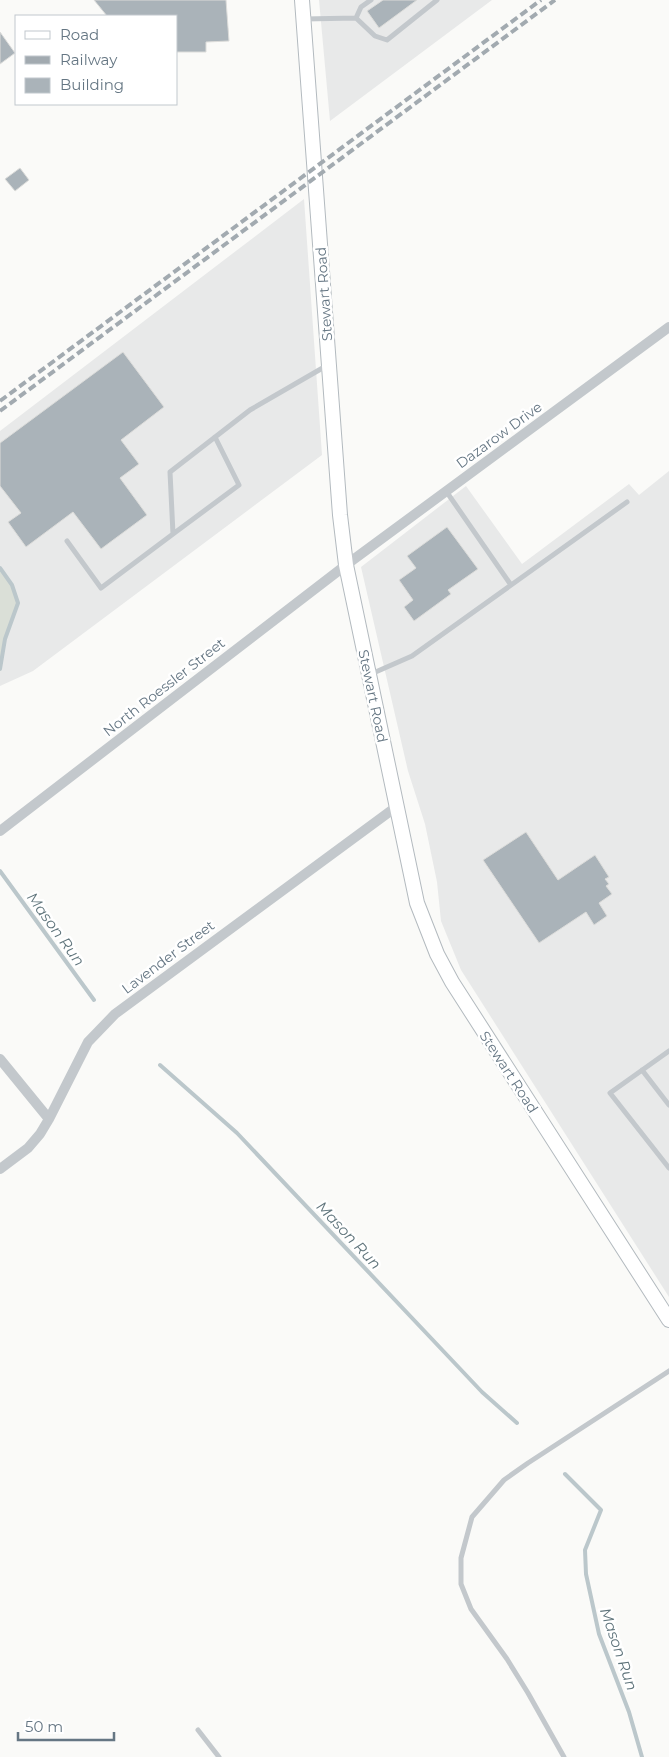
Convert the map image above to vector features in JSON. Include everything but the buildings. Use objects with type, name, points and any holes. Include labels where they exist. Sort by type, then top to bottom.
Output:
[{"type":"street","name":"Stewart Road","points":[[302,0],[346,565],[417,903],[437,954],[452,982],[669,1320]]},
{"type":"street","name":"Dazarow Drive","points":[[346,565],[669,327]]},
{"type":"street","name":"North Roessler Street","points":[[0,831],[346,565]]},
{"type":"street","name":"Lavender Street","points":[[0,1169],[28,1148],[40,1134],[88,1042],[115,1014],[396,807]]},
{"type":"street","points":[[0,1059],[49,1119]]},
{"type":"lane","points":[[356,18],[362,7],[371,0]]},
{"type":"lane","points":[[303,19],[356,18],[375,36],[387,40],[437,0]]},
{"type":"lane","points":[[173,534],[170,472],[250,410],[329,364]]},
{"type":"lane","points":[[67,541],[101,588],[239,485],[215,437]]},
{"type":"lane","points":[[446,491],[511,584]]},
{"type":"lane","points":[[368,675],[412,656],[627,502]]},
{"type":"lane","points":[[669,1051],[610,1093],[669,1168]]},
{"type":"lane","points":[[642,1070],[669,1105]]},
{"type":"lane","points":[[564,1757],[507,1659],[471,1609],[461,1584],[461,1558],[472,1517],[504,1480],[669,1371]]},
{"type":"lane","points":[[198,1730],[219,1757]]},
{"type":"shaded area","points":[[319,0],[492,0],[330,121]]},
{"type":"shaded area","points":[[304,199],[322,455],[33,671],[0,686],[5,639],[13,620],[12,585],[0,568],[0,431]]},
{"type":"shaded area","points":[[669,471],[669,1297],[461,970],[441,921],[437,882],[425,824],[408,771],[361,567],[466,486],[522,564],[629,484],[639,495]]},
{"type":"shaded area","points":[[0,568],[12,585],[18,603],[5,639],[0,673]]},
{"type":"waterway","name":"Mason Run","points":[[0,568],[12,585],[18,603],[5,639],[0,669]]},
{"type":"waterway","name":"Mason Run","points":[[0,871],[94,1000]]},
{"type":"waterway","name":"Mason Run","points":[[160,1065],[237,1133],[482,1392],[517,1423]]},
{"type":"waterway","name":"Mason Run","points":[[565,1474],[601,1510],[585,1550],[586,1574],[599,1634],[629,1712],[642,1757]]},
{"type":"railway","points":[[0,401],[541,0]]},
{"type":"railway","points":[[0,411],[555,0]]}]
